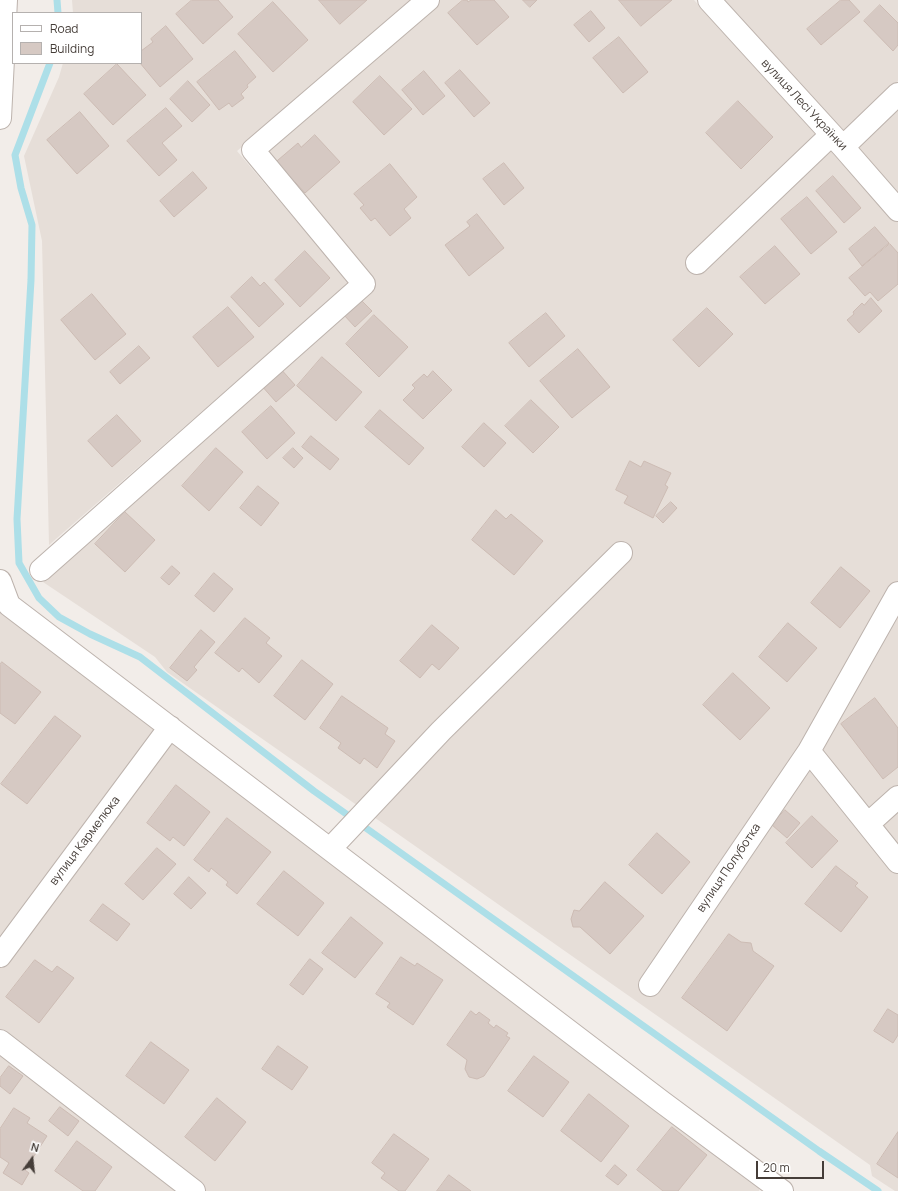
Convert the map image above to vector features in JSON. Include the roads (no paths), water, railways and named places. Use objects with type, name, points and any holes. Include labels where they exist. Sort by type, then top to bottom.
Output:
[{"type":"street","points":[[0,118],[6,0]]},
{"type":"street","points":[[41,570],[364,284],[253,150],[428,0]]},
{"type":"street","name":"вулиця Лесі Українки","points":[[708,0],[898,210]]},
{"type":"street","points":[[697,263],[837,141],[898,94]]},
{"type":"street","points":[[330,849],[441,731],[621,553]]},
{"type":"street","points":[[0,581],[9,604],[662,1102],[782,1191]]},
{"type":"street","name":"вулиця Полуботка","points":[[650,985],[809,751],[898,593]]},
{"type":"street","name":"вулиця Кармелюка","points":[[0,956],[170,727]]},
{"type":"street","points":[[809,751],[898,862]]},
{"type":"street","points":[[868,824],[898,796]]},
{"type":"street","points":[[0,1041],[194,1191]]},
{"type":"waterway","points":[[57,0],[58,12]]},
{"type":"waterway","points":[[50,64],[15,155],[21,188],[32,225],[31,280],[17,519],[19,563],[39,598],[59,617],[90,634],[140,657],[314,791],[819,1151],[878,1191]]}]
